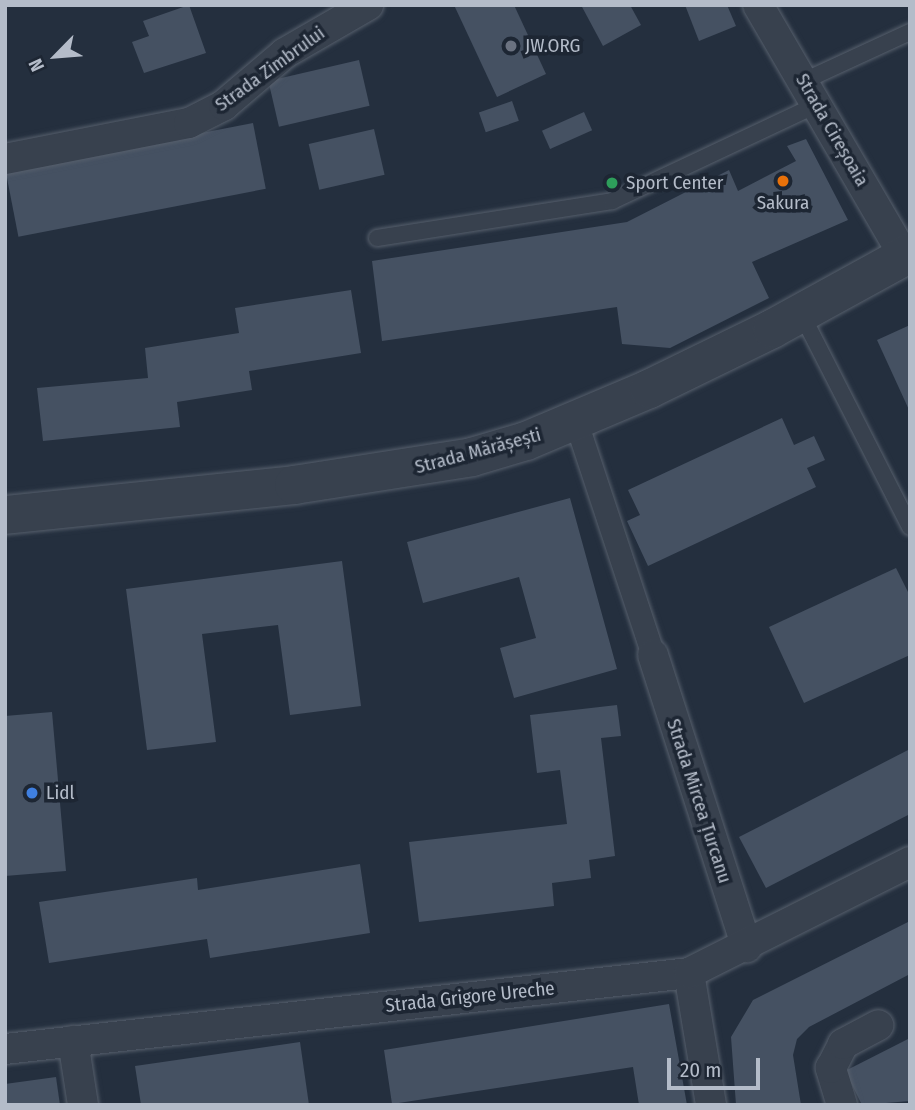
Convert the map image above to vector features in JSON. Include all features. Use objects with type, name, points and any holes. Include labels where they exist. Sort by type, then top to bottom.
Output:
[{"type":"street","name":"Strada Zimbrului","points":[[5,159],[189,123],[225,106],[285,53],[368,5]]},
{"type":"street","name":"Strada Cireșoaia","points":[[758,5],[907,254]]},
{"type":"street","name":"Strada Mărășești","points":[[5,515],[407,471],[472,457],[576,422],[801,313],[907,254]]},
{"type":"street","points":[[576,422],[653,655]]},
{"type":"street","name":"Strada Mircea Țurcanu","points":[[653,655],[747,947]]},
{"type":"street","name":"Strada Grigore Ureche","points":[[5,1049],[689,973],[747,947],[910,862]]},
{"type":"street","points":[[689,973],[711,1105]]},
{"type":"street","points":[[842,1105],[831,1068],[843,1044],[878,1025]]},
{"type":"street","points":[[73,1041],[83,1105]]},
{"type":"lane","points":[[377,238],[612,201],[811,93],[910,32]]},
{"type":"lane","points":[[801,313],[910,527]]},
{"type":"building","points":[[189,5],[206,53],[144,73],[132,42],[149,36],[143,21]]},
{"type":"building","points":[[454,5],[514,5],[546,74],[497,97]]},
{"type":"building","points":[[581,5],[630,5],[641,25],[603,46]]},
{"type":"building","points":[[685,5],[727,5],[736,26],[699,41]]},
{"type":"building","points":[[359,60],[370,106],[279,127],[268,81]]},
{"type":"building","points":[[512,101],[519,121],[486,132],[479,112]]},
{"type":"building","points":[[584,112],[592,130],[550,149],[542,131]]},
{"type":"building","points":[[253,123],[266,189],[18,237],[6,171]]},
{"type":"building","points":[[374,129],[385,175],[319,190],[309,144]]},
{"type":"building","points":[[806,139],[848,220],[752,262],[769,298],[670,348],[622,344],[617,307],[382,341],[372,261],[627,222],[729,170],[738,191],[796,161],[787,146]]},
{"type":"building","points":[[351,290],[361,353],[249,371],[252,390],[177,402],[180,427],[43,441],[37,388],[148,378],[145,348],[239,333],[235,308]]},
{"type":"building","points":[[910,325],[910,412],[877,340]]},
{"type":"building","points":[[782,418],[794,445],[814,436],[825,460],[807,468],[816,487],[648,566],[627,521],[640,515],[628,490]]},
{"type":"building","points":[[570,498],[617,669],[514,698],[500,648],[536,638],[519,577],[423,603],[407,542]]},
{"type":"building","points":[[342,561],[361,706],[290,715],[278,625],[202,634],[216,742],[147,750],[126,589]]},
{"type":"building","points":[[896,568],[910,596],[910,655],[804,703],[769,627]]},
{"type":"building","points":[[617,705],[621,736],[601,738],[615,856],[589,860],[591,878],[552,883],[554,906],[419,922],[409,842],[567,824],[560,770],[537,773],[530,715]]},
{"type":"building","name":"Lidl","points":[[52,712],[66,871],[5,876],[5,716]]},
{"type":"building","points":[[910,749],[910,814],[766,888],[739,837]]},
{"type":"building","points":[[360,864],[370,933],[210,958],[207,939],[49,963],[39,902],[197,878],[198,890]]},
{"type":"building","points":[[910,921],[910,974],[809,1027],[797,1039],[793,1055],[801,1105],[736,1105],[731,1037],[753,1000]]},
{"type":"building","points":[[669,1004],[687,1105],[639,1105],[633,1067],[392,1104],[384,1050]]},
{"type":"building","points":[[910,1038],[910,1101],[862,1105],[845,1071]]},
{"type":"building","points":[[300,1042],[309,1105],[141,1105],[135,1066]]},
{"type":"building","points":[[56,1077],[60,1105],[5,1105],[5,1084]]},
{"type":"place","name":"JW.ORG","points":[[511,46]]},
{"type":"place","name":"Sakura","points":[[783,181]]},
{"type":"place","name":"Sport Center","points":[[612,183]]},
{"type":"place","name":"Lidl","points":[[32,793]]}]
